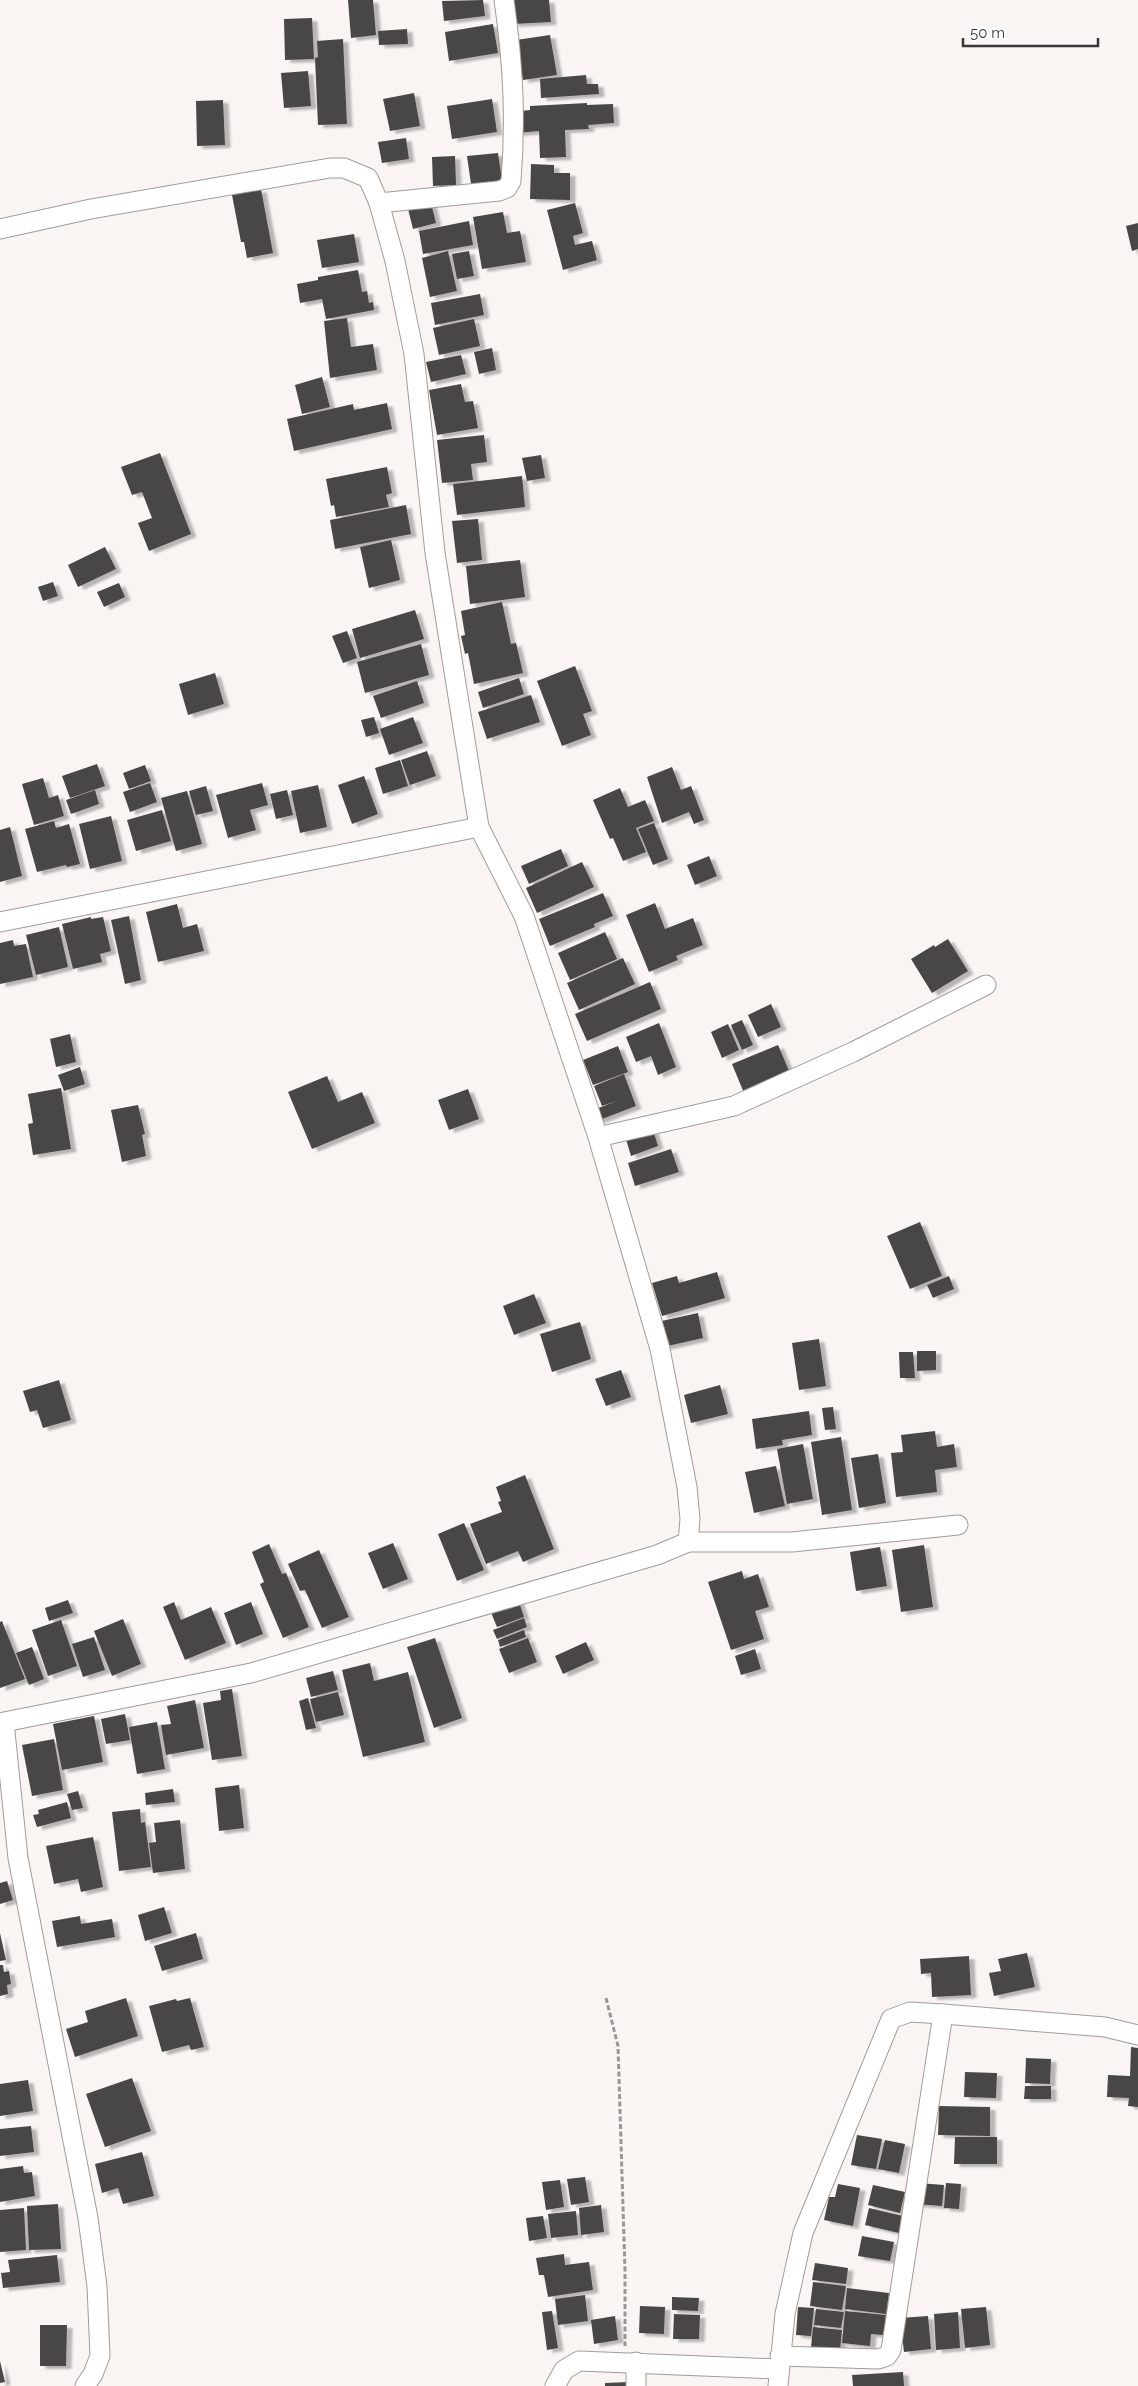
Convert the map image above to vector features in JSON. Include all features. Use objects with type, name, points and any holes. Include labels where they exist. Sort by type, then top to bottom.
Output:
[{"type":"street","points":[[379,203],[499,191],[507,188],[511,181],[514,137],[513,58],[504,0]]},
{"type":"street","points":[[0,229],[91,209],[330,168],[344,168],[368,178],[379,203],[395,261],[414,354],[435,554],[479,827],[524,916],[598,1137],[660,1348],[687,1487],[690,1520],[688,1542]]},
{"type":"street","points":[[0,922],[479,827]]},
{"type":"street","points":[[598,1137],[734,1106],[853,1052],[986,985]]},
{"type":"street","points":[[85,2386],[93,2374],[100,2356],[97,2286],[88,2218],[18,1858],[2,1717],[251,1673],[657,1555],[688,1542],[792,1542],[958,1525]]},
{"type":"street","points":[[778,2370],[785,2314],[803,2233],[891,2019],[910,2012],[943,2014],[1105,2027],[1138,2035]]},
{"type":"street","points":[[555,2386],[564,2370],[579,2361],[778,2370],[878,2359],[887,2356],[891,2350],[943,2014]]},
{"type":"street","points":[[630,2362],[636,2386]]},
{"type":"path","points":[[606,1998],[618,2046],[625,2271],[630,2362]]},
{"type":"building","points":[[348,0],[373,0],[376,35],[351,38]]},
{"type":"building","points":[[483,0],[485,16],[444,21],[442,1]]},
{"type":"building","points":[[511,0],[549,0],[551,22],[513,24]]},
{"type":"building","points":[[312,18],[314,59],[285,60],[284,19]]},
{"type":"building","points":[[493,24],[498,53],[449,61],[445,32]]},
{"type":"building","points":[[407,29],[408,44],[379,45],[378,31]]},
{"type":"building","points":[[550,35],[557,75],[523,80],[516,40]]},
{"type":"building","points":[[343,39],[347,124],[318,125],[315,58],[318,57],[317,41]]},
{"type":"building","points":[[308,71],[311,106],[284,108],[281,73]]},
{"type":"building","points":[[586,75],[587,84],[598,84],[599,94],[541,98],[540,79]]},
{"type":"building","points":[[414,93],[420,126],[390,131],[383,99]]},
{"type":"building","points":[[492,99],[497,132],[452,139],[447,106]]},
{"type":"building","points":[[223,100],[225,145],[197,146],[196,101]]},
{"type":"building","points":[[587,103],[587,105],[613,104],[614,123],[588,125],[589,129],[565,130],[566,157],[540,158],[539,131],[516,133],[520,111],[530,110],[530,106]]},
{"type":"building","points":[[406,138],[409,159],[382,163],[378,142]]},
{"type":"building","points":[[498,153],[502,180],[471,184],[467,156]]},
{"type":"building","points":[[455,156],[456,185],[433,186],[432,157]]},
{"type":"building","points":[[531,164],[554,165],[554,173],[570,173],[570,200],[530,199]]},
{"type":"building","points":[[261,189],[273,253],[247,258],[244,242],[241,242],[232,195]]},
{"type":"building","points":[[431,203],[436,223],[413,229],[408,209]]},
{"type":"building","points":[[575,203],[583,233],[573,236],[575,245],[592,241],[597,260],[563,270],[547,210]]},
{"type":"building","points":[[503,212],[507,233],[520,231],[526,262],[482,269],[473,217]]},
{"type":"building","points":[[469,221],[473,245],[423,254],[419,231]]},
{"type":"building","points":[[1138,223],[1138,249],[1132,251],[1126,226]]},
{"type":"building","points":[[354,234],[359,262],[322,268],[317,240]]},
{"type":"building","points":[[448,251],[457,291],[430,297],[422,258]]},
{"type":"building","points":[[469,251],[474,276],[457,279],[452,254]]},
{"type":"building","points":[[358,270],[362,292],[367,291],[369,303],[373,302],[374,310],[326,319],[322,299],[300,303],[297,284],[318,280],[318,277]]},
{"type":"building","points":[[480,294],[484,315],[435,325],[431,303]]},
{"type":"building","points":[[347,318],[351,347],[373,344],[377,370],[330,378],[324,321]]},
{"type":"building","points":[[474,319],[480,346],[439,355],[433,328]]},
{"type":"building","points":[[492,348],[496,370],[479,374],[474,352]]},
{"type":"building","points":[[461,355],[466,374],[431,382],[426,362]]},
{"type":"building","points":[[322,377],[330,407],[302,414],[295,385]]},
{"type":"building","points":[[461,384],[465,402],[473,401],[478,428],[437,435],[429,390]]},
{"type":"building","points":[[387,403],[392,429],[294,451],[287,419],[353,404],[354,410]]},
{"type":"building","points":[[484,435],[487,462],[471,464],[473,480],[442,483],[437,440]]},
{"type":"building","points":[[160,453],[191,534],[149,551],[138,523],[152,518],[142,492],[132,495],[121,467]]},
{"type":"building","points":[[541,455],[545,478],[527,481],[522,458]]},
{"type":"building","points":[[387,467],[392,493],[386,495],[389,507],[336,517],[334,505],[331,506],[326,479]]},
{"type":"building","points":[[522,476],[525,507],[457,515],[453,484]]},
{"type":"building","points":[[406,505],[411,534],[335,549],[330,520]]},
{"type":"building","points":[[478,519],[482,560],[457,563],[452,521]]},
{"type":"building","points":[[391,540],[400,580],[369,588],[360,547]]},
{"type":"building","points":[[105,547],[116,569],[78,587],[68,565]]},
{"type":"building","points":[[520,560],[525,597],[470,604],[466,566]]},
{"type":"building","points":[[53,582],[58,596],[43,601],[38,587]]},
{"type":"building","points":[[119,583],[125,597],[104,607],[97,592]]},
{"type":"building","points":[[502,602],[511,644],[516,643],[523,673],[474,684],[468,653],[465,654],[461,636],[465,635],[461,611]]},
{"type":"building","points":[[415,610],[424,639],[360,658],[352,629]]},
{"type":"building","points":[[347,631],[357,658],[343,663],[332,636]]},
{"type":"building","points":[[421,644],[429,675],[365,693],[357,662]]},
{"type":"building","points":[[575,666],[592,711],[583,714],[591,735],[562,746],[537,681]]},
{"type":"building","points":[[215,673],[224,704],[188,715],[179,684]]},
{"type":"building","points":[[519,678],[524,694],[483,708],[478,692]]},
{"type":"building","points":[[417,681],[424,703],[381,718],[373,696]]},
{"type":"building","points":[[531,695],[540,722],[487,739],[478,712]]},
{"type":"building","points":[[374,717],[379,733],[366,737],[361,720]]},
{"type":"building","points":[[413,717],[423,743],[389,755],[380,729]]},
{"type":"building","points":[[427,751],[436,776],[410,785],[401,760]]},
{"type":"building","points":[[400,760],[408,786],[383,794],[375,768]]},
{"type":"building","points":[[97,764],[105,786],[70,798],[62,776]]},
{"type":"building","points":[[145,765],[151,781],[129,789],[123,773]]},
{"type":"building","points":[[672,767],[681,790],[691,786],[704,820],[694,824],[689,812],[662,823],[647,777]]},
{"type":"building","points":[[364,776],[378,814],[352,824],[338,785]]},
{"type":"building","points":[[43,778],[49,798],[58,795],[64,816],[34,825],[22,784]]},
{"type":"building","points":[[150,783],[157,802],[130,812],[123,792]]},
{"type":"building","points":[[262,783],[268,805],[250,810],[256,830],[228,838],[216,795]]},
{"type":"building","points":[[318,785],[327,827],[300,833],[291,791]]},
{"type":"building","points":[[206,786],[213,811],[196,815],[189,791]]},
{"type":"building","points":[[620,788],[628,807],[645,800],[654,821],[636,828],[646,852],[623,861],[613,838],[610,839],[593,800]]},
{"type":"building","points":[[95,790],[99,804],[71,814],[66,800]]},
{"type":"building","points":[[287,790],[293,815],[276,819],[270,794]]},
{"type":"building","points":[[187,791],[202,844],[176,851],[161,798]]},
{"type":"building","points":[[162,810],[171,841],[136,851],[127,820]]},
{"type":"building","points":[[111,816],[122,861],[90,869],[79,824]]},
{"type":"building","points":[[54,821],[56,828],[69,824],[80,864],[67,867],[66,865],[37,872],[25,829]]},
{"type":"building","points":[[654,823],[668,859],[653,865],[638,829]]},
{"type":"building","points":[[10,827],[22,876],[0,882],[0,830]]},
{"type":"building","points":[[561,849],[568,866],[529,884],[521,866]]},
{"type":"building","points":[[709,856],[717,876],[695,885],[687,865]]},
{"type":"building","points":[[582,862],[594,887],[537,913],[526,888]]},
{"type":"building","points":[[603,893],[613,916],[594,924],[595,927],[550,946],[539,919]]},
{"type":"building","points":[[655,903],[665,929],[693,918],[703,945],[676,956],[678,960],[649,972],[626,915]]},
{"type":"building","points":[[177,904],[183,928],[197,924],[204,951],[158,962],[146,912]]},
{"type":"building","points":[[129,916],[141,980],[125,984],[111,920]]},
{"type":"building","points":[[91,917],[91,919],[103,917],[111,951],[100,954],[102,962],[73,969],[62,924]]},
{"type":"building","points":[[59,927],[68,967],[36,975],[26,935]]},
{"type":"building","points":[[605,932],[617,959],[570,980],[558,953]]},
{"type":"building","points":[[948,939],[968,971],[932,993],[911,959]]},
{"type":"building","points":[[13,940],[14,946],[26,944],[33,977],[0,984],[0,943]]},
{"type":"building","points":[[623,958],[635,984],[579,1010],[567,983]]},
{"type":"building","points":[[650,982],[661,1009],[587,1041],[575,1014]]},
{"type":"building","points":[[771,1004],[781,1027],[758,1037],[748,1015]]},
{"type":"building","points":[[742,1020],[753,1045],[742,1050],[731,1025]]},
{"type":"building","points":[[659,1023],[676,1067],[658,1075],[651,1056],[636,1062],[626,1037]]},
{"type":"building","points":[[728,1024],[739,1050],[722,1058],[711,1032]]},
{"type":"building","points":[[70,1034],[76,1062],[56,1067],[50,1039]]},
{"type":"building","points":[[778,1045],[790,1073],[744,1093],[732,1064]]},
{"type":"building","points":[[618,1046],[628,1072],[593,1085],[583,1060]]},
{"type":"building","points":[[80,1067],[85,1084],[64,1091],[58,1075]]},
{"type":"building","points":[[624,1074],[636,1106],[597,1121],[593,1110],[620,1100],[602,1106],[594,1086]]},
{"type":"building","points":[[327,1076],[338,1102],[362,1092],[375,1123],[312,1149],[288,1092]]},
{"type":"building","points":[[61,1088],[71,1149],[33,1155],[28,1124],[33,1123],[28,1094]]},
{"type":"building","points":[[468,1089],[479,1119],[449,1130],[438,1100]]},
{"type":"building","points":[[138,1105],[145,1134],[142,1135],[146,1156],[122,1162],[111,1110]]},
{"type":"building","points":[[652,1127],[658,1146],[631,1156],[625,1136]]},
{"type":"building","points":[[671,1149],[679,1172],[635,1186],[628,1163]]},
{"type":"building","points":[[920,1222],[942,1276],[910,1289],[887,1236]]},
{"type":"building","points":[[717,1272],[725,1298],[662,1316],[652,1283],[677,1276],[679,1283]]},
{"type":"building","points":[[949,1276],[954,1289],[933,1298],[927,1285]]},
{"type":"building","points":[[534,1294],[546,1323],[514,1335],[503,1306]]},
{"type":"building","points":[[698,1313],[703,1338],[663,1347],[657,1322]]},
{"type":"building","points":[[580,1322],[591,1359],[552,1372],[540,1334]]},
{"type":"building","points":[[819,1339],[826,1386],[799,1390],[792,1343]]},
{"type":"building","points":[[917,1351],[936,1351],[936,1370],[917,1371]]},
{"type":"building","points":[[899,1352],[913,1352],[915,1378],[900,1378]]},
{"type":"building","points":[[621,1370],[631,1397],[606,1406],[595,1379]]},
{"type":"building","points":[[59,1380],[71,1420],[43,1428],[37,1410],[30,1412],[23,1391]]},
{"type":"building","points":[[720,1385],[728,1414],[691,1423],[684,1395]]},
{"type":"building","points":[[833,1407],[836,1429],[825,1430],[822,1408]]},
{"type":"building","points":[[809,1411],[812,1435],[782,1440],[783,1445],[756,1449],[752,1419]]},
{"type":"building","points":[[935,1431],[937,1447],[954,1444],[957,1467],[935,1470],[937,1492],[896,1497],[891,1453],[903,1452],[901,1435]]},
{"type":"building","points":[[841,1437],[852,1510],[822,1515],[811,1442]]},
{"type":"building","points":[[803,1444],[813,1499],[787,1504],[777,1449]]},
{"type":"building","points":[[878,1454],[886,1503],[859,1508],[851,1458]]},
{"type":"building","points":[[776,1466],[785,1506],[754,1513],[745,1472]]},
{"type":"building","points":[[525,1475],[554,1549],[523,1562],[518,1551],[486,1564],[470,1524],[502,1512],[498,1502],[501,1501],[496,1487]]},
{"type":"building","points":[[464,1523],[484,1570],[457,1581],[438,1534]]},
{"type":"building","points":[[393,1543],[408,1579],[383,1589],[368,1553]]},
{"type":"building","points":[[269,1544],[282,1574],[286,1573],[309,1627],[283,1638],[260,1584],[264,1582],[252,1552]]},
{"type":"building","points":[[924,1545],[933,1607],[901,1612],[892,1550]]},
{"type":"building","points":[[880,1547],[887,1586],[856,1591],[850,1552]]},
{"type":"building","points":[[319,1550],[349,1617],[322,1628],[305,1590],[300,1591],[288,1564]]},
{"type":"building","points":[[742,1571],[744,1579],[758,1574],[769,1607],[755,1611],[764,1639],[731,1650],[708,1582]]},
{"type":"building","points":[[518,1599],[524,1617],[497,1627],[490,1610]]},
{"type":"building","points":[[68,1600],[73,1613],[49,1621],[45,1608]]},
{"type":"building","points":[[174,1602],[181,1620],[211,1607],[226,1643],[185,1660],[163,1607]]},
{"type":"building","points":[[251,1602],[263,1634],[236,1645],[224,1613]]},
{"type":"building","points":[[524,1618],[527,1627],[497,1639],[493,1630]]},
{"type":"building","points":[[123,1619],[141,1664],[112,1676],[94,1631]]},
{"type":"building","points":[[61,1620],[77,1666],[48,1676],[32,1630]]},
{"type":"building","points":[[2,1621],[25,1679],[0,1688],[0,1622]]},
{"type":"building","points":[[524,1630],[526,1637],[500,1647],[498,1640]]},
{"type":"building","points":[[94,1637],[105,1670],[83,1677],[72,1644]]},
{"type":"building","points":[[435,1638],[462,1718],[434,1728],[407,1647]]},
{"type":"building","points":[[528,1638],[537,1662],[509,1673],[499,1649]]},
{"type":"building","points":[[586,1642],[594,1660],[563,1674],[555,1656]]},
{"type":"building","points":[[32,1647],[44,1679],[29,1685],[16,1653]]},
{"type":"building","points":[[755,1649],[761,1669],[741,1675],[735,1656]]},
{"type":"building","points":[[370,1663],[374,1681],[408,1672],[425,1742],[363,1757],[342,1670]]},
{"type":"building","points":[[333,1671],[338,1690],[311,1697],[306,1678]]},
{"type":"building","points":[[232,1689],[242,1756],[212,1760],[203,1703],[221,1700],[220,1691]]},
{"type":"building","points":[[338,1692],[344,1715],[316,1722],[310,1699]]},
{"type":"building","points":[[308,1698],[316,1728],[306,1730],[299,1701]]},
{"type":"building","points":[[195,1700],[204,1748],[166,1755],[161,1725],[171,1724],[167,1706]]},
{"type":"building","points":[[125,1714],[130,1740],[106,1744],[101,1719]]},
{"type":"building","points":[[94,1716],[103,1762],[62,1770],[53,1724]]},
{"type":"building","points":[[157,1722],[165,1769],[137,1774],[129,1727]]},
{"type":"building","points":[[54,1739],[63,1790],[32,1796],[22,1745]]},
{"type":"building","points":[[239,1785],[244,1828],[219,1831],[215,1788]]},
{"type":"building","points":[[173,1789],[175,1802],[146,1805],[145,1793]]},
{"type":"building","points":[[78,1791],[83,1808],[72,1810],[67,1794]]},
{"type":"building","points":[[67,1802],[71,1818],[37,1827],[33,1815],[39,1814],[38,1810]]},
{"type":"building","points":[[140,1809],[141,1823],[145,1822],[151,1867],[119,1871],[112,1812]]},
{"type":"building","points":[[180,1820],[185,1869],[153,1873],[149,1843],[156,1842],[154,1823]]},
{"type":"building","points":[[93,1837],[103,1887],[81,1892],[78,1879],[54,1884],[46,1846]]},
{"type":"building","points":[[7,1881],[13,1900],[0,1904],[0,1883]]},
{"type":"building","points":[[164,1907],[172,1933],[145,1941],[138,1915]]},
{"type":"building","points":[[80,1916],[81,1924],[112,1919],[115,1937],[57,1947],[52,1921]]},
{"type":"building","points":[[0,1933],[6,1960],[0,1961]]},
{"type":"building","points":[[196,1933],[203,1959],[162,1971],[154,1946]]},
{"type":"building","points":[[1027,1953],[1035,1987],[994,1996],[989,1973],[1001,1971],[998,1959]]},
{"type":"building","points":[[969,1956],[971,1995],[932,1997],[931,1973],[921,1974],[920,1959]]},
{"type":"building","points":[[0,1965],[3,1965],[4,1972],[9,1971],[11,1984],[7,1985],[8,1994],[0,1996]]},
{"type":"building","points":[[126,1998],[138,2036],[75,2057],[66,2029],[88,2022],[85,2011]]},
{"type":"building","points":[[190,1998],[204,2047],[191,2050],[189,2045],[162,2052],[149,2006],[176,1999],[177,2001]]},
{"type":"building","points":[[1131,2047],[1138,2048],[1138,2107],[1128,2106],[1129,2098],[1107,2097],[1108,2075],[1130,2076]]},
{"type":"building","points":[[1026,2058],[1051,2059],[1050,2084],[1025,2083]]},
{"type":"building","points":[[965,2072],[997,2073],[996,2098],[964,2097]]},
{"type":"building","points":[[132,2078],[151,2131],[105,2147],[86,2094]]},
{"type":"building","points":[[28,2080],[33,2111],[0,2116],[0,2084]]},
{"type":"building","points":[[1025,2086],[1051,2086],[1051,2099],[1024,2099]]},
{"type":"building","points":[[939,2106],[990,2107],[990,2136],[938,2135]]},
{"type":"building","points":[[31,2126],[34,2152],[0,2156],[0,2129]]},
{"type":"building","points":[[857,2135],[882,2139],[876,2169],[851,2165]]},
{"type":"building","points":[[955,2137],[997,2137],[997,2164],[954,2164]]},
{"type":"building","points":[[885,2140],[905,2144],[899,2173],[878,2169]]},
{"type":"building","points":[[142,2152],[154,2196],[123,2204],[118,2188],[102,2193],[95,2164]]},
{"type":"building","points":[[23,2166],[24,2173],[32,2172],[35,2196],[0,2202],[0,2169]]},
{"type":"building","points":[[585,2177],[589,2202],[571,2205],[567,2179]]},
{"type":"building","points":[[560,2180],[564,2207],[546,2210],[542,2182]]},
{"type":"building","points":[[918,2183],[944,2185],[942,2206],[916,2204]]},
{"type":"building","points":[[946,2183],[961,2184],[959,2209],[944,2208]]},
{"type":"building","points":[[838,2184],[860,2188],[853,2226],[824,2220],[829,2197],[835,2197]]},
{"type":"building","points":[[873,2185],[905,2192],[900,2213],[868,2205]]},
{"type":"building","points":[[58,2204],[61,2249],[29,2250],[27,2206]]},
{"type":"building","points":[[601,2205],[604,2232],[581,2235],[579,2208]]},
{"type":"building","points":[[24,2208],[26,2250],[0,2252],[0,2210]]},
{"type":"building","points":[[869,2208],[903,2216],[899,2233],[865,2225]]},
{"type":"building","points":[[576,2211],[578,2235],[551,2238],[548,2214]]},
{"type":"building","points":[[543,2216],[547,2238],[529,2241],[526,2218]]},
{"type":"building","points":[[862,2236],[894,2242],[890,2261],[858,2256]]},
{"type":"building","points":[[564,2254],[565,2265],[589,2262],[593,2290],[548,2297],[544,2275],[539,2275],[536,2258]]},
{"type":"building","points":[[57,2255],[60,2282],[3,2288],[1,2273],[10,2272],[8,2260]]},
{"type":"building","points":[[815,2263],[848,2268],[846,2284],[812,2280]]},
{"type":"building","points":[[813,2282],[846,2286],[842,2310],[810,2306]]},
{"type":"building","points":[[847,2288],[889,2293],[886,2314],[845,2309]]},
{"type":"building","points":[[585,2295],[588,2321],[558,2325],[555,2299]]},
{"type":"building","points":[[672,2297],[699,2298],[698,2311],[672,2310]]},
{"type":"building","points":[[640,2306],[665,2307],[664,2334],[639,2333]]},
{"type":"building","points":[[798,2307],[814,2308],[811,2336],[796,2335]]},
{"type":"building","points":[[986,2307],[990,2345],[965,2348],[961,2309]]},
{"type":"building","points":[[816,2309],[844,2312],[841,2328],[814,2325]]},
{"type":"building","points":[[552,2311],[558,2348],[547,2350],[542,2312]]},
{"type":"building","points":[[845,2311],[886,2315],[884,2335],[871,2334],[870,2346],[842,2343]]},
{"type":"building","points":[[958,2312],[960,2348],[936,2350],[934,2314]]},
{"type":"building","points":[[674,2314],[700,2315],[699,2339],[673,2339]]},
{"type":"building","points":[[615,2316],[618,2340],[594,2344],[591,2320]]},
{"type":"building","points":[[928,2316],[931,2349],[904,2352],[900,2318]]},
{"type":"building","points":[[40,2325],[67,2325],[66,2366],[40,2366]]},
{"type":"building","points":[[813,2327],[842,2330],[840,2350],[811,2347]]},
{"type":"building","points":[[0,2361],[5,2382],[0,2383]]},
{"type":"building","points":[[903,2372],[904,2386],[853,2386],[852,2375]]},
{"type":"building","points":[[629,2382],[629,2386],[605,2386],[605,2383]]}]
